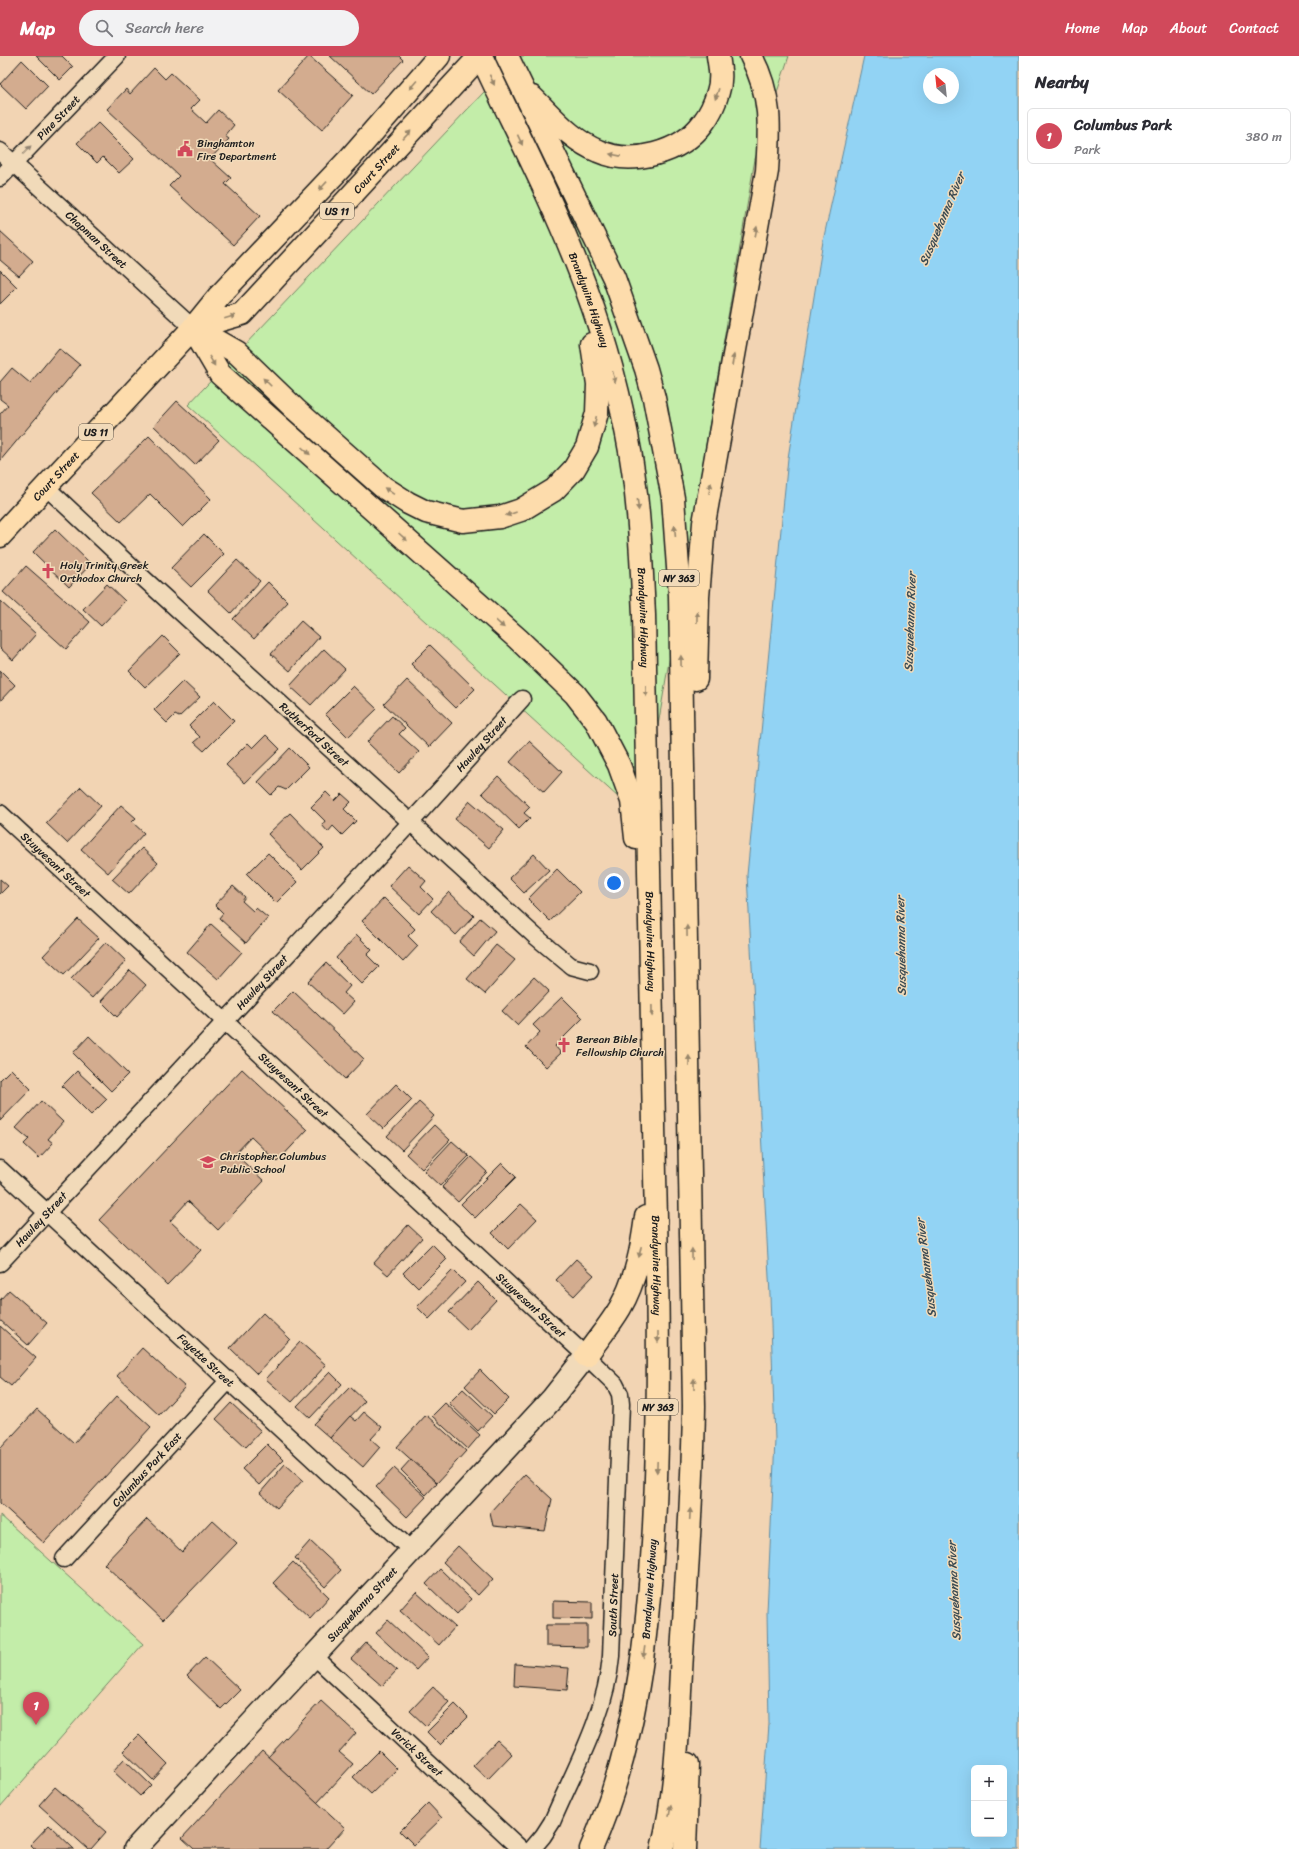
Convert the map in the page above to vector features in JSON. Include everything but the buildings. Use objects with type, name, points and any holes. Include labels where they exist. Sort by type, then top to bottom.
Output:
[{"type":"main road","name":"Court Street","points":[[0,536],[193,328],[219,296],[350,158],[439,56]]},
{"type":"main road","name":"Court Street","points":[[193,328],[242,314],[480,56]]},
{"type":"main road","name":"Brandywine Highway","points":[[480,56],[552,208],[582,279],[606,350],[626,428],[635,485],[641,538],[644,614],[658,1324],[656,1486],[649,1612],[638,1692],[624,1750],[606,1812],[591,1849]]},
{"type":"main road","name":"NY 363","points":[[507,56],[614,278],[646,369],[654,398],[673,498],[680,595],[694,1406],[689,1537],[675,1773],[670,1810],[662,1849]]},
{"type":"main road","points":[[521,86],[574,137],[598,151],[630,158],[645,156],[659,152],[678,143],[692,134],[703,123],[718,92],[721,75],[718,56]]},
{"type":"main road","points":[[684,795],[696,677],[698,597],[704,524],[767,171],[770,134],[769,108],[763,86],[751,56]]},
{"type":"main road","points":[[193,328],[236,352],[295,409],[383,487],[408,503],[426,512],[463,521],[511,514],[530,506],[546,496],[567,477],[587,446],[597,413],[598,384],[589,331],[552,208]]},
{"type":"main road","points":[[193,328],[220,374],[518,639],[575,694],[596,721],[619,764],[632,801],[651,958]]},
{"type":"main road","points":[[586,1356],[620,1309],[636,1272],[646,1221],[654,1130]]},
{"type":"main road","points":[[685,1849],[688,1792],[689,1537]]},
{"type":"street","name":"Pine Street","points":[[0,178],[117,56]]},
{"type":"street","name":"Chapman Street","points":[[0,151],[193,328]]},
{"type":"street","name":"Rutherford Street","points":[[46,487],[141,576],[535,936],[571,966],[590,971]]},
{"type":"street","name":"Hawley Street","points":[[0,1263],[411,822],[522,699]]},
{"type":"street","name":"Stuyvesant Street","points":[[0,813],[586,1356]]},
{"type":"street","name":"Fayette Street","points":[[0,1169],[412,1551]]},
{"type":"street","name":"Susquehanna Street","points":[[135,1849],[552,1399],[586,1356]]},
{"type":"street","name":"South Street","points":[[532,1849],[548,1829],[598,1718],[605,1694],[610,1666],[622,1404],[620,1394],[615,1384],[586,1356]]},
{"type":"street","name":"Columbus Park East","points":[[64,1559],[229,1380]]},
{"type":"street","name":"Varick Street","points":[[314,1656],[521,1849]]},
{"type":"green space","points":[[518,56],[789,56],[755,159],[642,819],[188,405]]},
{"type":"green space","points":[[0,1515],[143,1644],[0,1807]]},
{"type":"water","name":"Susquehanna River","points":[[864,56],[1019,56],[1019,1849],[760,1849],[769,1724],[767,1612],[775,1440],[770,1295],[747,875],[788,458],[823,241]]},
{"type":"place","name":"Binghamton Fire Department","points":[[185,149]]},
{"type":"place","name":"Holy Trinity Greek Orthodox Church","points":[[48,571]]},
{"type":"place","name":"Berean Bible Fellowship Church","points":[[564,1045]]},
{"type":"place","name":"Christopher Columbus Public School","points":[[208,1162]]},
{"type":"place","name":"Columbus Park","points":[[36,1725]]}]
